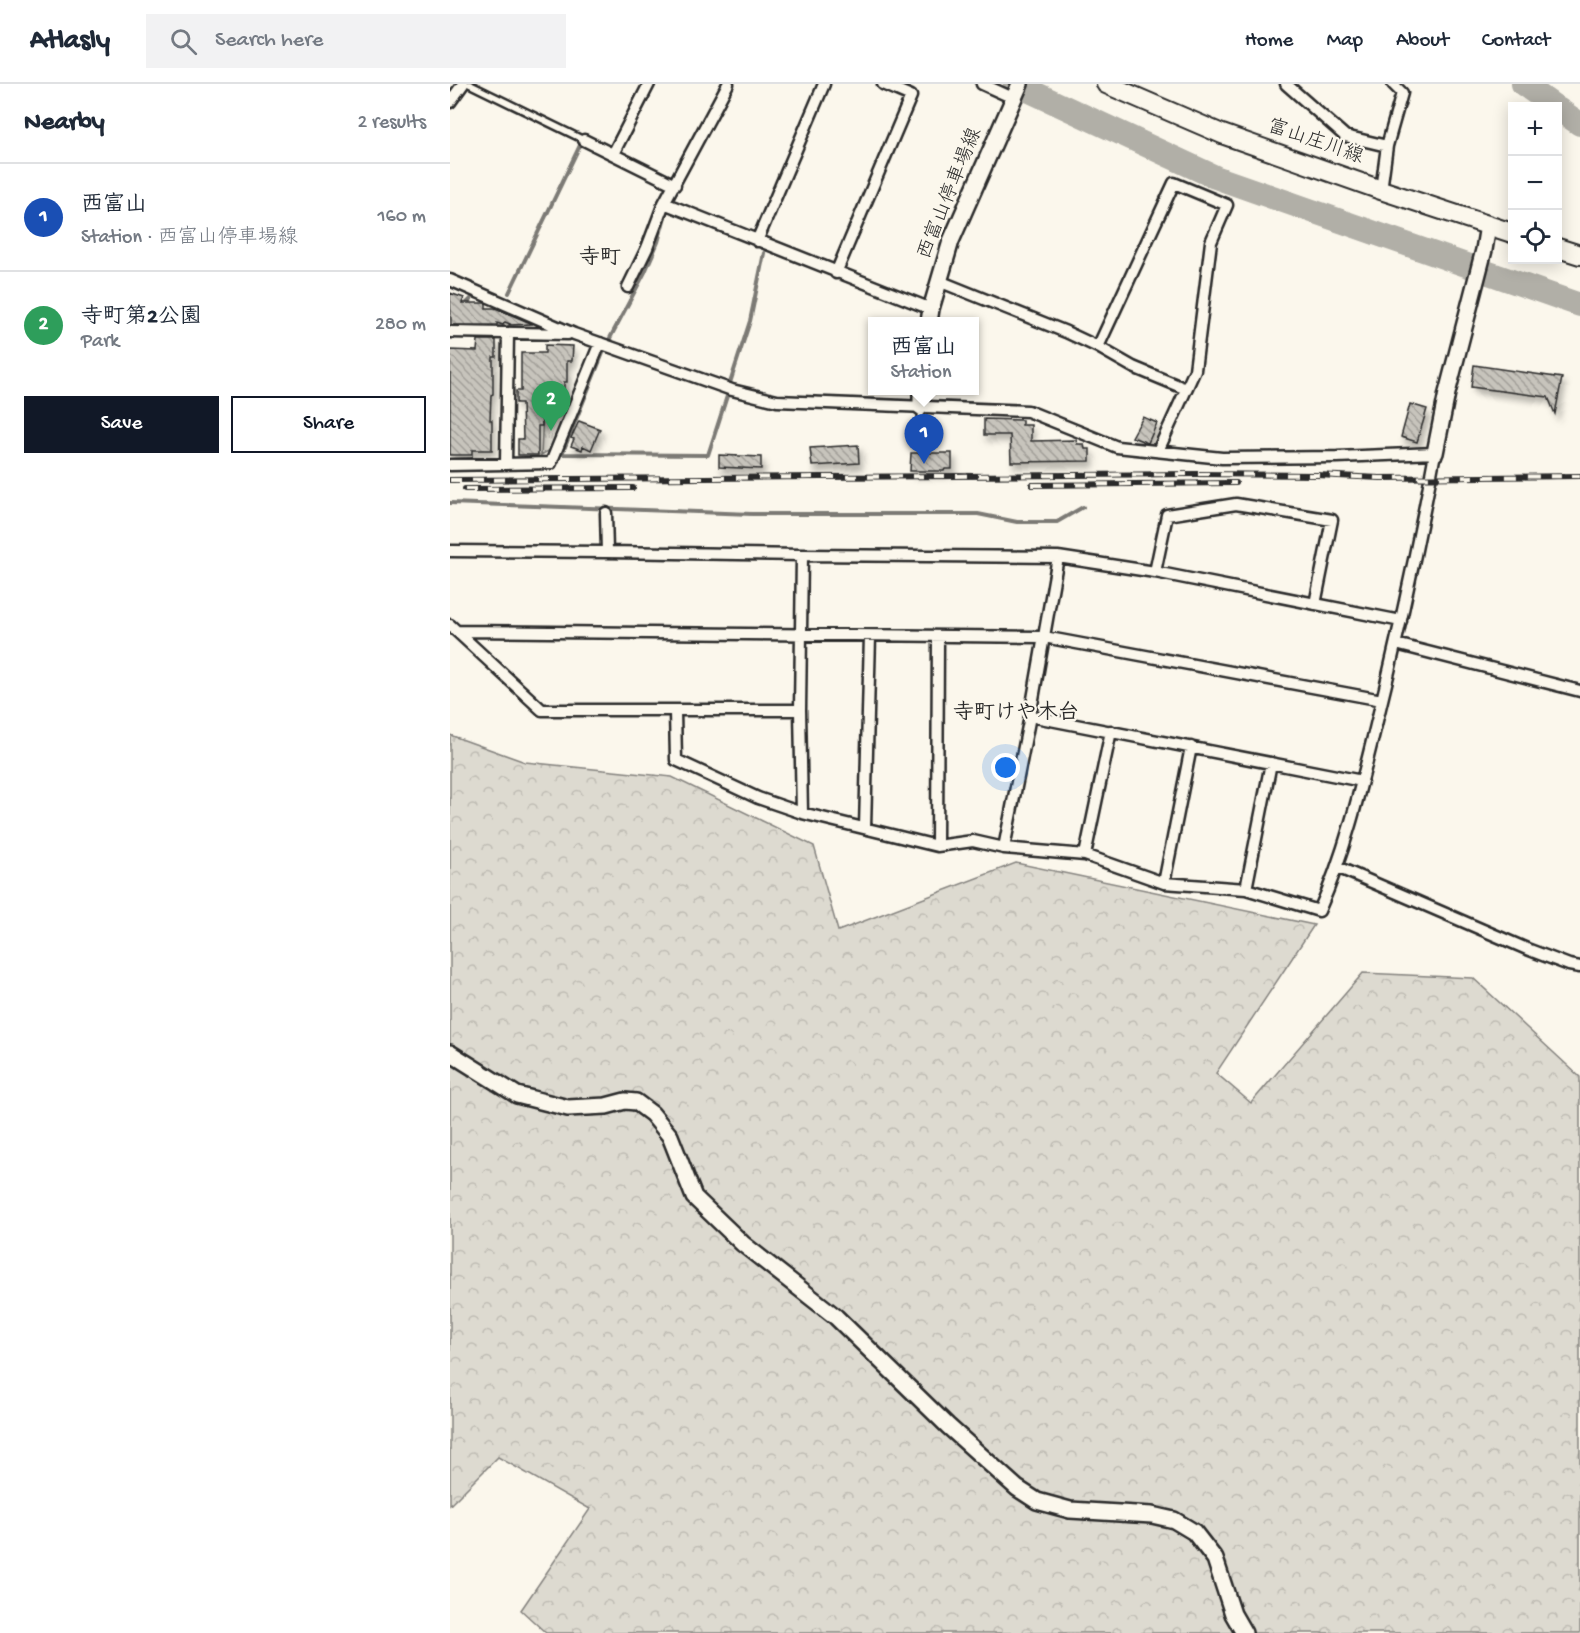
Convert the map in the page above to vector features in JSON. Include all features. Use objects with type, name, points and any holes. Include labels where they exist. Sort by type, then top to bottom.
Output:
[{"type":"main road","name":"富山庄川線","points":[[1106,84],[1222,135],[1508,232]]},
{"type":"main road","points":[[1562,250],[1580,255]]},
{"type":"street","points":[[450,102],[463,84]]},
{"type":"street","points":[[613,154],[649,84]]},
{"type":"street","points":[[628,287],[647,248],[664,203],[728,84]]},
{"type":"street","points":[[757,241],[824,84]]},
{"type":"street","points":[[836,273],[911,96],[883,84]]},
{"type":"street","points":[[982,84],[1014,98]]},
{"type":"street","name":"西富山停車場線","points":[[930,315],[951,241],[1020,84]]},
{"type":"street","points":[[1286,84],[1345,136],[1387,146]]},
{"type":"street","points":[[1381,190],[1387,146],[1402,93],[1393,84]]},
{"type":"street","points":[[584,140],[675,184]]},
{"type":"street","points":[[1098,347],[1174,183],[1227,205],[1211,242],[1195,370],[1158,451]]},
{"type":"street","points":[[664,203],[836,273],[930,315]]},
{"type":"street","points":[[675,711],[676,760],[758,798],[802,813],[938,846],[973,841],[1004,848],[1085,855],[1164,883],[1246,889],[1319,911],[1337,867],[1362,781],[1396,644],[1429,492],[1447,393],[1477,280],[1488,225]]},
{"type":"street","points":[[450,280],[574,334],[732,390],[777,401],[1028,411],[1117,447],[1222,458],[1337,458],[1435,453]]},
{"type":"street","points":[[939,282],[1066,332],[1098,347],[1133,368],[1186,389]]},
{"type":"street","points":[[450,332],[574,334]]},
{"type":"street","points":[[506,464],[507,333]]},
{"type":"street","points":[[450,465],[551,463],[600,343]]},
{"type":"street","points":[[921,395],[921,407]]},
{"type":"street","points":[[1155,572],[1167,515],[1236,504],[1332,520],[1316,604]]},
{"type":"street","points":[[606,513],[607,552]]},
{"type":"street","points":[[450,550],[1058,557],[1155,572],[1401,621]]},
{"type":"street","points":[[802,555],[800,710],[802,813]]},
{"type":"street","points":[[1004,848],[1058,557]]},
{"type":"street","points":[[453,628],[1044,637],[1382,700]]},
{"type":"street","points":[[453,628],[542,710],[800,710]]},
{"type":"street","points":[[865,828],[870,636]]},
{"type":"street","points":[[938,637],[938,846]]},
{"type":"street","points":[[1396,644],[1580,691]]},
{"type":"street","points":[[1030,716],[1362,781]]},
{"type":"street","points":[[1085,855],[1111,731]]},
{"type":"street","points":[[1164,883],[1191,747]]},
{"type":"street","points":[[1246,889],[1271,763]]},
{"type":"street","points":[[1337,867],[1527,949],[1580,967]]},
{"type":"street","points":[[450,1053],[516,1095],[568,1108],[606,1106],[625,1101],[636,1102],[652,1114],[670,1136],[694,1197],[743,1244],[837,1317],[948,1426],[1017,1488],[1037,1501],[1059,1507],[1152,1515],[1174,1520],[1194,1532],[1215,1559],[1233,1614],[1244,1633]]},
{"type":"lane","points":[[470,84],[584,140]]},
{"type":"lane","points":[[921,407],[922,447]]},
{"type":"green space","points":[[543,412],[566,412],[552,449],[541,455]]},
{"type":"green space","points":[[450,735],[525,762],[672,777],[814,846],[838,931],[1016,863],[1314,925],[1216,1073],[1251,1103],[1363,973],[1473,978],[1580,1077],[1580,1633],[546,1633],[521,1610],[590,1509],[498,1457],[450,1505]]},
{"type":"building","points":[[450,293],[464,298],[462,303],[485,303],[486,308],[495,308],[533,324],[509,325],[505,322],[503,325],[497,323],[497,325],[451,325]]},
{"type":"building","points":[[478,340],[496,340],[490,420],[492,420],[492,450],[472,450],[472,455],[450,455],[450,350],[477,351]]},
{"type":"building","points":[[545,345],[573,346],[572,361],[567,361],[567,382],[564,382],[564,409],[541,409],[542,426],[538,426],[538,455],[518,455],[518,439],[523,439],[522,403],[516,403],[516,391],[521,391],[521,353],[545,353]]},
{"type":"building","points":[[1474,365],[1562,378],[1555,414],[1548,397],[1471,387]]},
{"type":"building","points":[[1410,404],[1427,409],[1417,442],[1401,437]]},
{"type":"building","points":[[1143,417],[1157,423],[1148,443],[1132,437]]},
{"type":"building","points":[[984,419],[1022,420],[1022,425],[1031,425],[1031,441],[1076,440],[1077,444],[1084,444],[1085,449],[1090,449],[1090,461],[1011,462],[1010,435],[984,435]]},
{"type":"building","points":[[579,421],[600,429],[591,450],[583,446],[582,450],[571,446],[574,439],[571,438]]},
{"type":"building","points":[[858,445],[859,463],[812,466],[810,448]]},
{"type":"building","points":[[911,453],[952,453],[952,469],[910,471]]},
{"type":"building","points":[[719,455],[761,457],[761,469],[719,467]]},
{"type":"waterway","points":[[1015,84],[1215,177],[1580,305]]},
{"type":"waterway","points":[[1523,84],[1548,102]]},
{"type":"waterway","points":[[1562,112],[1580,124]]},
{"type":"waterway","points":[[509,293],[581,141]]},
{"type":"waterway","points":[[609,340],[645,272],[658,242],[666,213]]},
{"type":"waterway","points":[[730,383],[750,321],[764,253]]},
{"type":"waterway","points":[[464,306],[474,296],[477,297]]},
{"type":"waterway","points":[[603,353],[562,454],[708,455],[727,396]]},
{"type":"waterway","points":[[450,503],[752,514],[978,514],[1017,522],[1057,522],[1083,507]]},
{"type":"railway","points":[[450,480],[1196,474],[1380,478],[1580,476]]},
{"type":"railway","points":[[1032,485],[1236,483]]},
{"type":"railway","points":[[465,489],[633,488]]},
{"type":"place","name":"寺町第2公園","points":[[551,431]]},
{"type":"place","name":"西富山","points":[[924,464]]},
{"type":"district","name":"寺町","points":[[600,259]]},
{"type":"district","name":"寺町けや木台","points":[[1016,714]]}]
